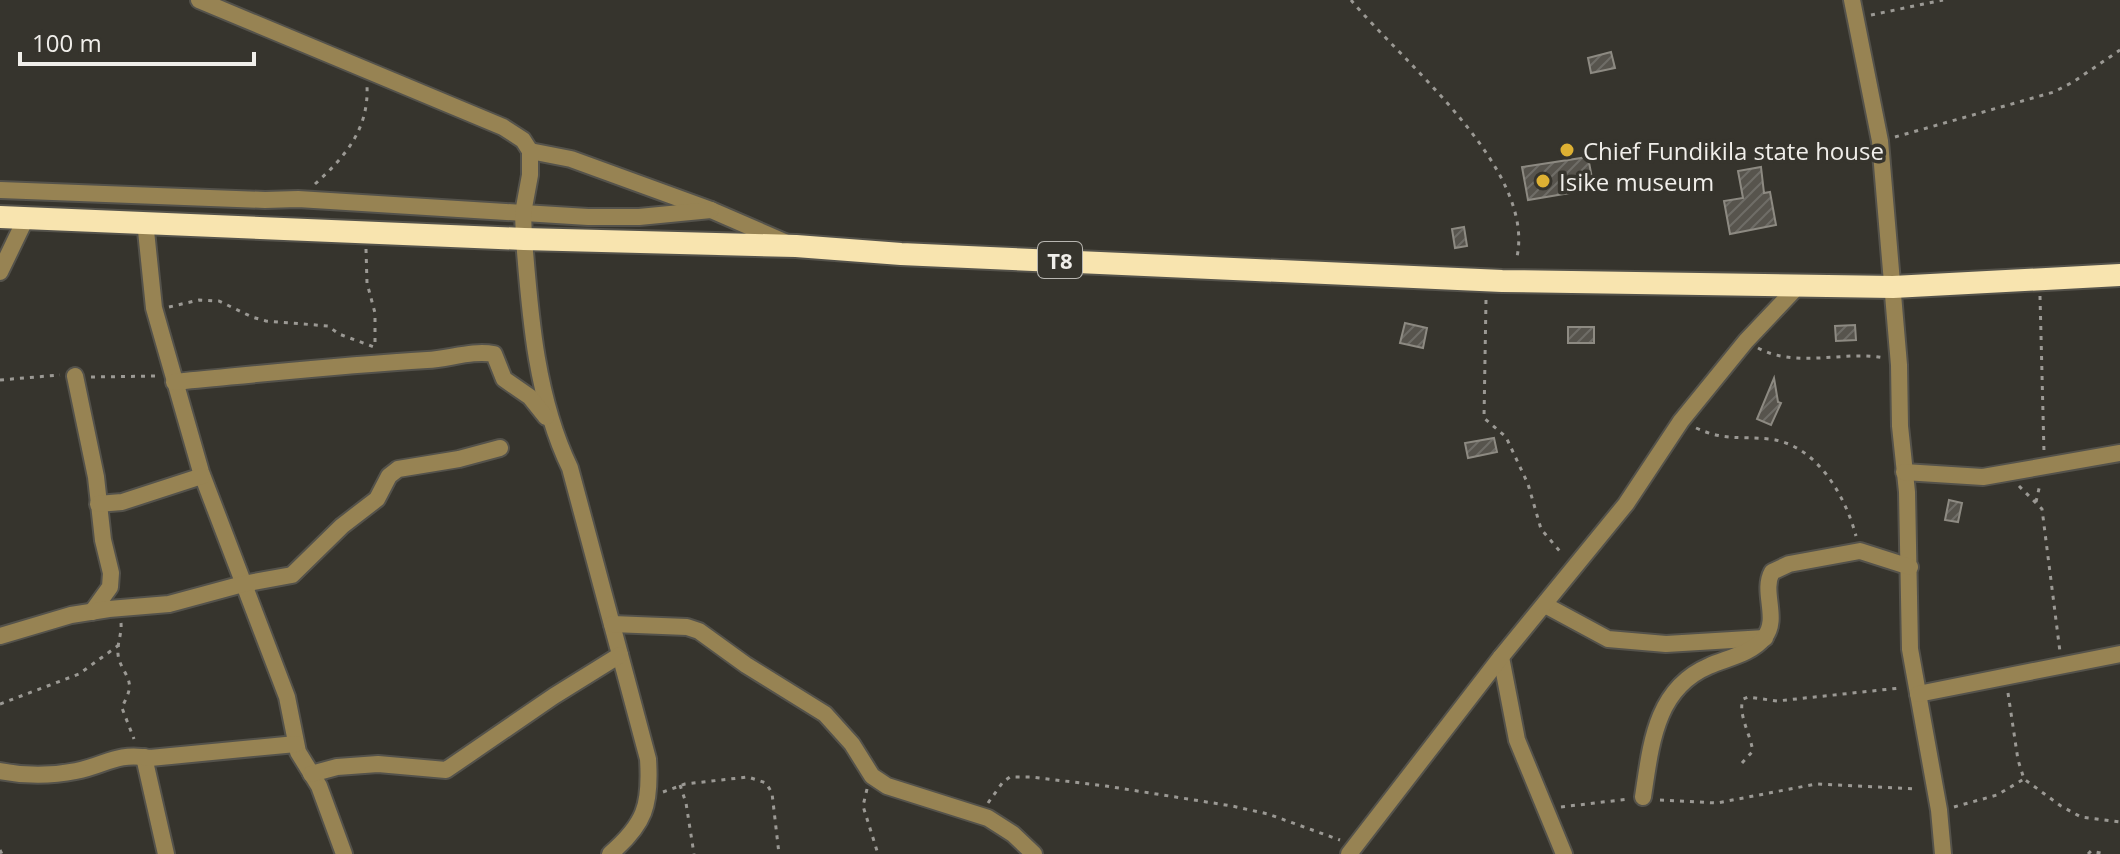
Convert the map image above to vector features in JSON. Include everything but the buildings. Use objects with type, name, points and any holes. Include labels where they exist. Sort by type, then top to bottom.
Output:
[{"type":"highway","name":"T8","points":[[0,217],[524,239],[796,246],[1494,280],[1893,287],[2120,275]]},
{"type":"street","points":[[199,0],[503,127],[523,140],[530,151],[530,175],[523,213],[524,239],[533,325],[551,423],[570,468],[648,759],[648,804],[640,823],[610,854]]},
{"type":"street","points":[[1852,0],[1880,141],[1899,365],[1910,567],[1910,649],[1936,790],[1943,854]]},
{"type":"street","points":[[530,151],[571,159],[711,210],[796,246]]},
{"type":"street","points":[[0,190],[298,199],[588,217],[639,217],[711,210]]},
{"type":"street","points":[[0,272],[26,218]]},
{"type":"street","points":[[145,221],[154,303],[202,476],[287,697],[296,744],[319,786],[344,854]]},
{"type":"street","points":[[1352,850],[1501,657],[1626,504],[1681,421],[1746,341],[1798,286]]},
{"type":"street","points":[[174,382],[434,360],[483,352],[496,356],[504,379],[530,397],[551,423]]},
{"type":"street","points":[[75,376],[96,477],[112,583],[92,612]]},
{"type":"street","points":[[0,636],[92,612],[169,604],[243,584],[292,575],[342,526],[377,499],[389,476],[398,469],[459,459],[500,448]]},
{"type":"street","points":[[1904,472],[1954,477],[2003,475],[2043,465],[2120,453]]},
{"type":"street","points":[[98,504],[122,502],[202,476]]},
{"type":"street","points":[[1643,797],[1657,726],[1676,689],[1687,677],[1740,654],[1765,638],[1771,622],[1769,577],[1774,570],[1789,564],[1860,551],[1910,567]]},
{"type":"street","points":[[1545,605],[1608,639],[1666,644],[1765,638]]},
{"type":"street","points":[[612,624],[687,627],[699,631],[746,665],[825,714],[852,744],[872,776],[887,786],[981,816],[1013,834],[1034,854]]},
{"type":"street","points":[[1917,690],[2120,654]]},
{"type":"street","points":[[311,774],[337,767],[378,764],[446,770],[620,655]]},
{"type":"street","points":[[1501,657],[1517,740],[1564,854]]},
{"type":"street","points":[[0,771],[59,773],[77,771],[126,755],[144,757],[296,744]]},
{"type":"street","points":[[144,757],[166,854]]},
{"type":"path","points":[[1351,0],[1448,104],[1486,152],[1513,209],[1520,245],[1516,261],[1494,280],[1484,418],[1506,437],[1528,484],[1541,529],[1575,567]]},
{"type":"path","points":[[1856,18],[1943,0]]},
{"type":"path","points":[[1880,141],[2054,92],[2120,50]]},
{"type":"path","points":[[298,199],[339,162],[356,141],[368,101],[367,70]]},
{"type":"path","points":[[154,303],[174,307],[199,300],[219,301],[266,321],[328,326],[339,334],[375,348],[375,313],[367,283],[367,255],[360,231]]},
{"type":"path","points":[[2040,281],[2045,434],[2043,465]]},
{"type":"path","points":[[1746,341],[1766,353],[1783,356],[1881,357],[1899,365]]},
{"type":"path","points":[[1681,421],[1715,437],[1772,439],[1814,462],[1835,486],[1845,504],[1860,551]]},
{"type":"path","points":[[2003,475],[2042,509],[2054,619],[2063,666]]},
{"type":"path","points":[[118,608],[122,628],[120,665],[130,687],[122,708],[123,715],[144,757]]},
{"type":"path","points":[[0,704],[79,674],[119,645]]},
{"type":"path","points":[[2005,675],[2018,760],[2024,779],[2081,817],[2120,822]]},
{"type":"path","points":[[1742,763],[1752,752],[1740,705],[1746,697],[1777,701],[1917,690]]},
{"type":"path","points":[[872,776],[863,806],[878,854]]},
{"type":"path","points":[[648,804],[663,792],[680,785],[748,777],[766,783],[772,793],[779,854]]},
{"type":"path","points":[[981,816],[1003,782],[1010,777],[1031,777],[1106,786],[1268,814],[1352,850]]},
{"type":"path","points":[[1939,810],[1997,795],[2024,779]]},
{"type":"path","points":[[1545,809],[1643,797],[1671,802],[1717,803],[1827,783],[1936,790]]},
{"type":"path","points":[[680,785],[694,854]]},
{"type":"path","points":[[2088,854],[2094,851],[2105,854]]},
{"type":"place","name":"Chief Fundikila state house","points":[[1567,150]]},
{"type":"place","name":"Isike museum","points":[[1543,181]]}]
